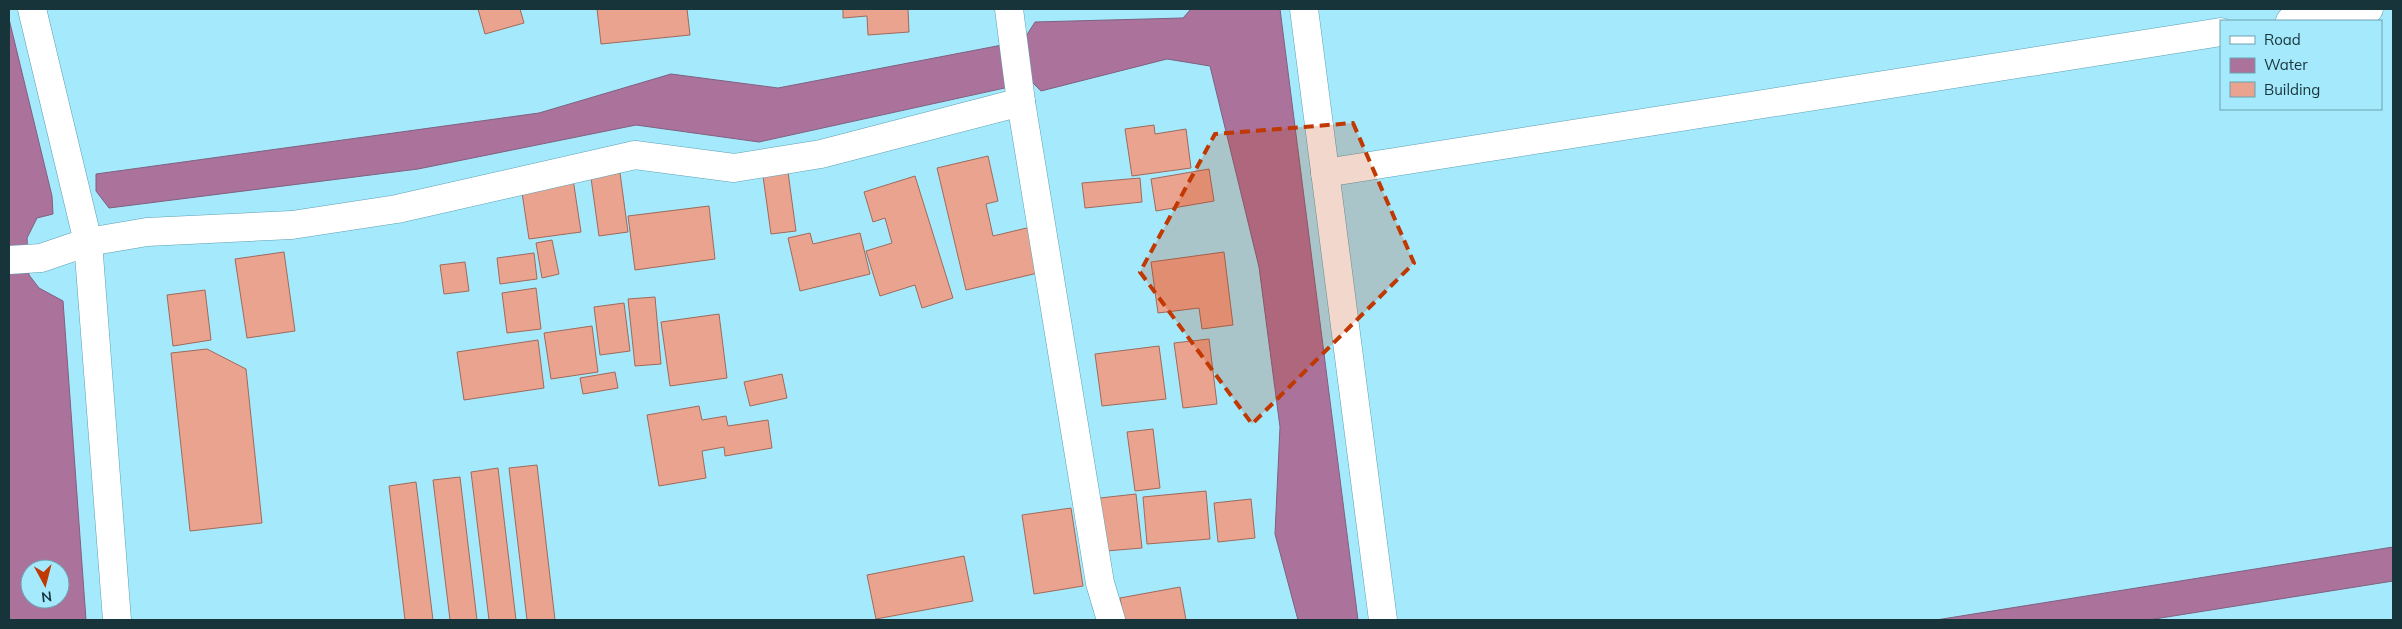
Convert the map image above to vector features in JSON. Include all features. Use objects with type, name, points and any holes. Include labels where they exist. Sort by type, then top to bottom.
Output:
[{"type":"street","points":[[32,9],[88,242],[117,620]]},
{"type":"street","points":[[1009,9],[1020,97],[1100,583],[1111,620]]},
{"type":"street","points":[[1304,9],[1383,620]]},
{"type":"street","points":[[2297,20],[2369,9]]},
{"type":"street","points":[[1325,173],[2220,32]]},
{"type":"street","points":[[9,260],[41,258],[88,242],[147,232],[292,225],[397,209],[635,155],[734,168],[821,154],[1020,97]]},
{"type":"highlighted area","points":[[1353,123],[1414,263],[1252,424],[1140,272],[1215,134]]},
{"type":"water","points":[[1191,9],[1280,9],[1358,620],[1298,620],[1275,534],[1280,427],[1259,267],[1210,66],[1167,59],[1041,91],[1032,82],[759,142],[636,125],[418,169],[109,208],[96,191],[96,174],[539,113],[671,74],[778,88],[1023,41],[1035,22],[1183,18]]},
{"type":"water","points":[[9,19],[52,196],[53,214],[37,218],[27,238],[29,275],[39,288],[63,301],[86,620],[9,620]]},
{"type":"water","points":[[2393,547],[2393,581],[2148,620],[1936,620]]},
{"type":"building","points":[[478,9],[520,9],[524,23],[485,34]]},
{"type":"building","points":[[597,9],[687,9],[690,35],[601,44]]},
{"type":"building","points":[[843,9],[908,9],[909,32],[868,35],[867,16],[843,18]]},
{"type":"building","points":[[1154,125],[1155,134],[1186,129],[1191,168],[1132,176],[1125,129]]},
{"type":"building","points":[[988,156],[998,201],[986,204],[993,236],[1031,227],[1042,272],[966,290],[937,168]]},
{"type":"building","points":[[1209,169],[1214,201],[1156,211],[1151,179]]},
{"type":"building","points":[[788,172],[796,231],[771,234],[763,176]]},
{"type":"building","points":[[620,173],[628,232],[599,236],[591,178]]},
{"type":"building","points":[[915,176],[953,298],[922,308],[915,285],[880,296],[866,251],[892,243],[885,218],[873,222],[864,192]]},
{"type":"building","points":[[1140,178],[1142,202],[1085,208],[1082,183]]},
{"type":"building","points":[[573,179],[581,232],[529,239],[521,186]]},
{"type":"building","points":[[709,206],[715,259],[635,270],[628,216]]},
{"type":"building","points":[[810,233],[813,244],[860,233],[870,274],[800,291],[788,238]]},
{"type":"building","points":[[552,240],[559,274],[542,278],[536,243]]},
{"type":"building","points":[[284,252],[295,331],[247,338],[235,259]]},
{"type":"building","points":[[1224,252],[1233,325],[1202,329],[1199,308],[1158,313],[1151,262]]},
{"type":"building","points":[[534,253],[537,279],[500,284],[497,258]]},
{"type":"building","points":[[465,262],[469,291],[444,294],[440,265]]},
{"type":"building","points":[[536,288],[541,329],[507,333],[502,293]]},
{"type":"building","points":[[205,290],[211,340],[173,346],[167,295]]},
{"type":"building","points":[[655,297],[661,364],[635,366],[628,299]]},
{"type":"building","points":[[624,303],[630,351],[600,355],[594,307]]},
{"type":"building","points":[[719,314],[727,378],[670,386],[661,322]]},
{"type":"building","points":[[592,326],[598,372],[551,379],[544,333]]},
{"type":"building","points":[[1209,339],[1217,404],[1183,408],[1174,343]]},
{"type":"building","points":[[538,340],[544,388],[464,400],[457,352]]},
{"type":"building","points":[[1159,346],[1166,399],[1102,406],[1095,354]]},
{"type":"building","points":[[207,349],[246,369],[262,523],[190,531],[171,353]]},
{"type":"building","points":[[615,372],[618,388],[583,394],[580,378]]},
{"type":"building","points":[[782,374],[787,398],[750,406],[744,382]]},
{"type":"building","points":[[699,406],[702,420],[726,416],[728,426],[768,420],[772,448],[725,456],[724,447],[702,451],[706,478],[659,486],[647,415]]},
{"type":"building","points":[[1153,429],[1160,488],[1135,491],[1127,432]]},
{"type":"building","points":[[537,465],[555,620],[527,620],[509,468]]},
{"type":"building","points":[[498,468],[516,620],[489,620],[471,472]]},
{"type":"building","points":[[460,477],[477,620],[450,620],[433,480]]},
{"type":"building","points":[[416,482],[433,620],[405,620],[389,486]]},
{"type":"building","points":[[1206,491],[1210,539],[1147,544],[1143,497]]},
{"type":"building","points":[[1136,494],[1142,548],[1106,551],[1100,498]]},
{"type":"building","points":[[1251,499],[1255,538],[1218,542],[1214,503]]},
{"type":"building","points":[[1071,508],[1083,586],[1034,594],[1022,515]]},
{"type":"building","points":[[964,556],[973,601],[876,619],[867,575]]},
{"type":"building","points":[[1180,587],[1186,620],[1124,620],[1120,598]]}]
